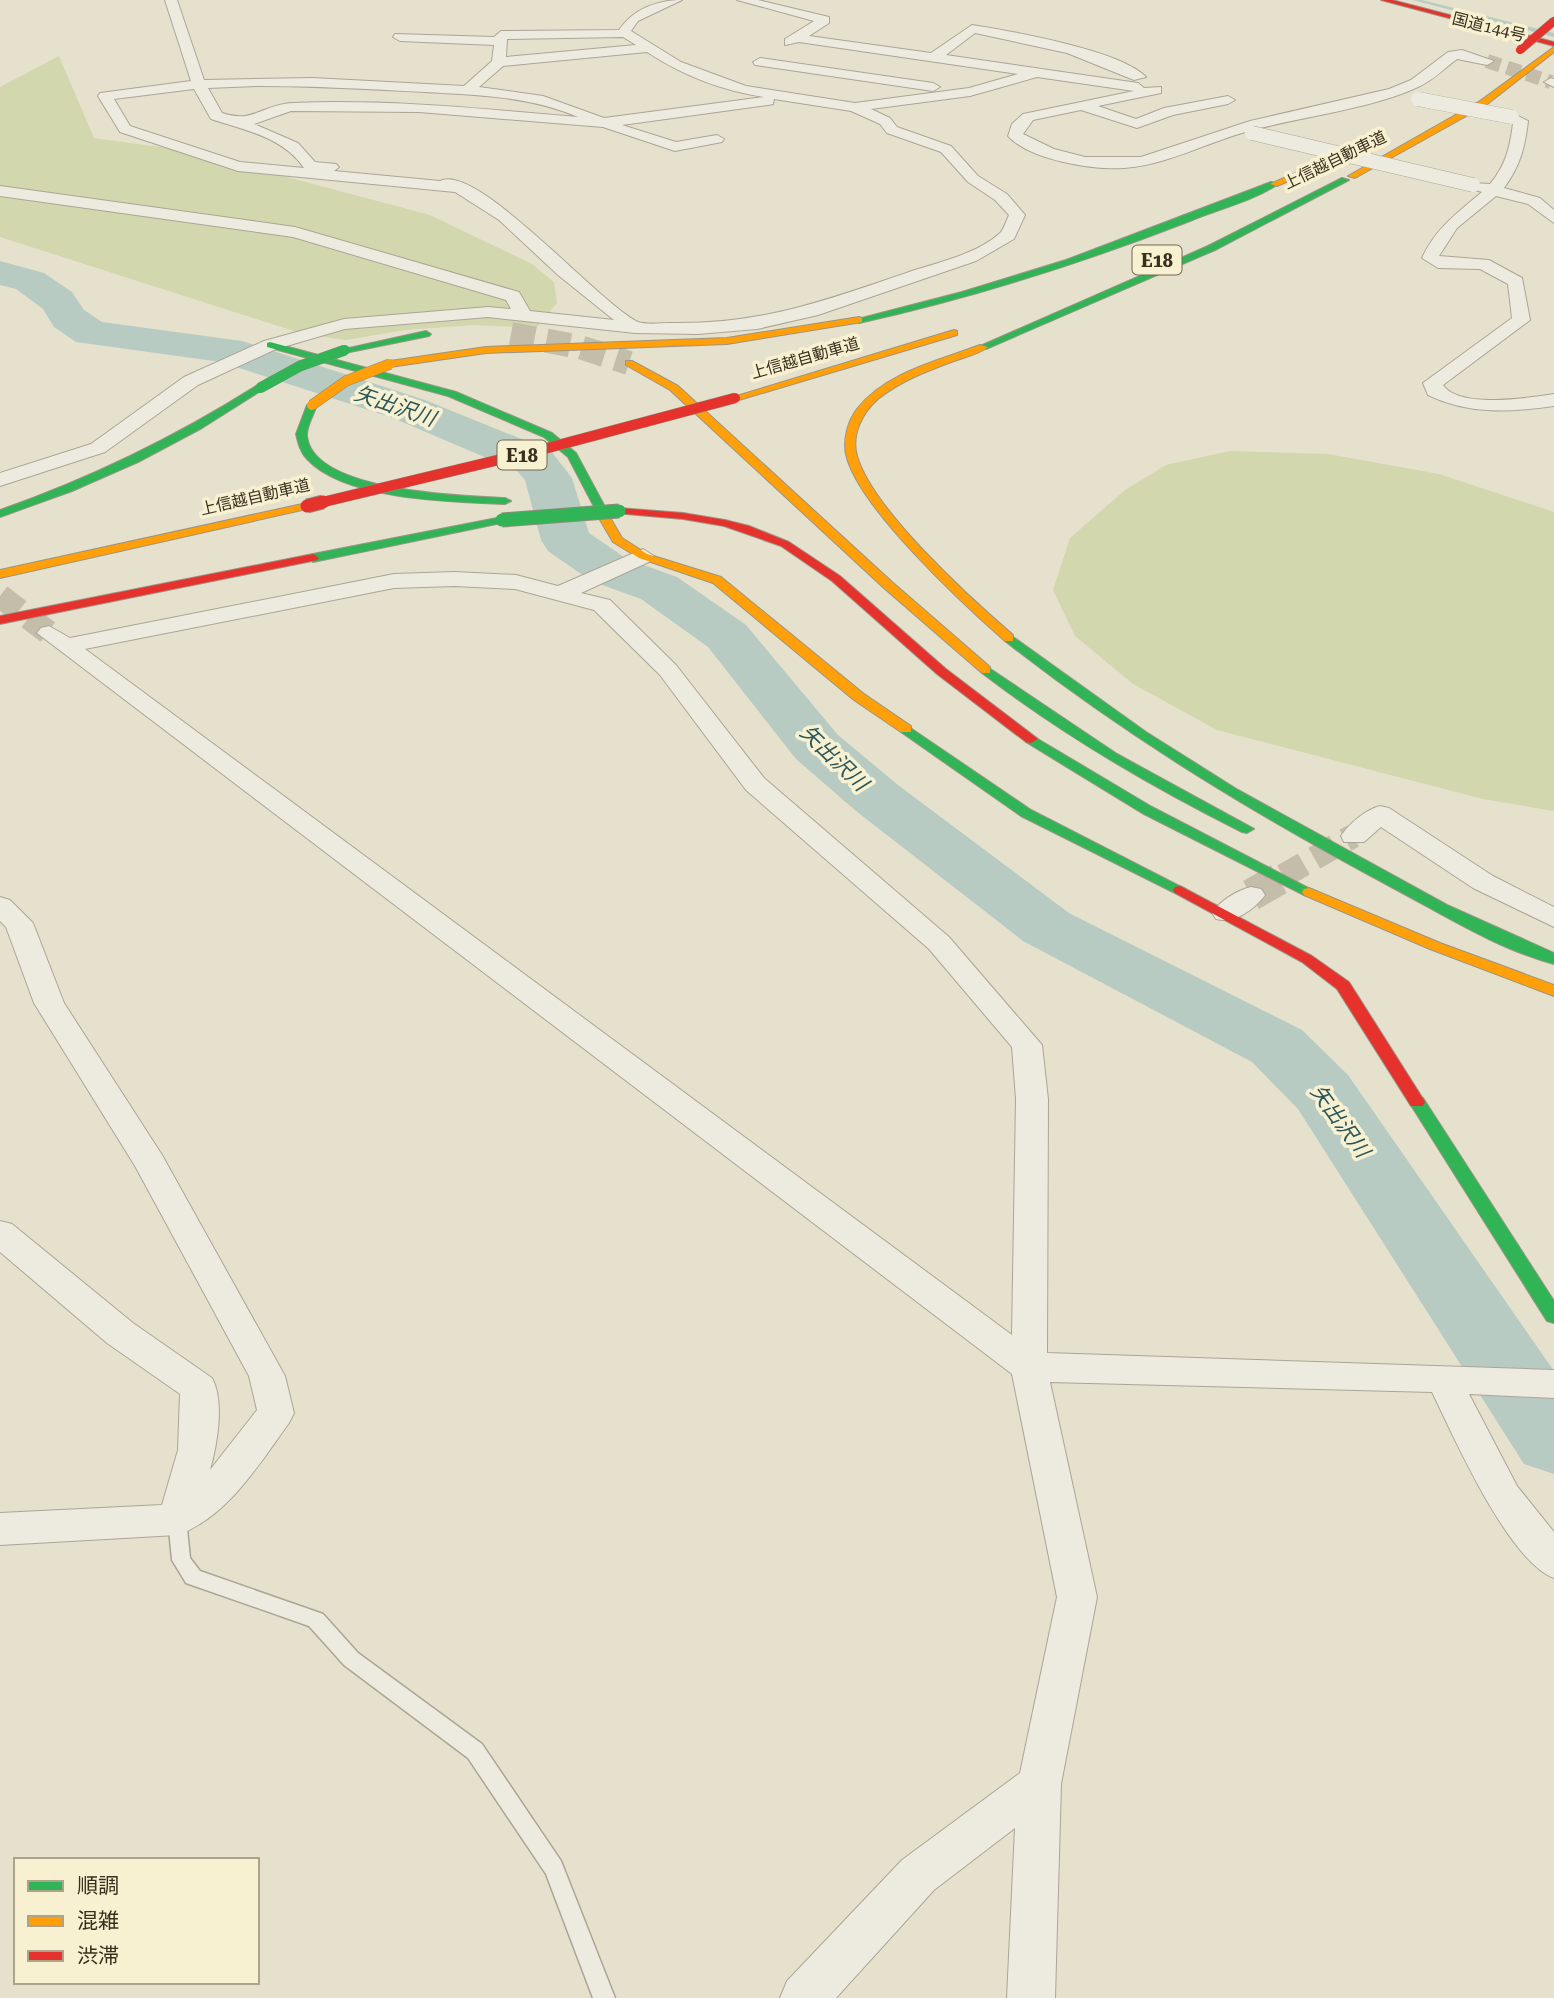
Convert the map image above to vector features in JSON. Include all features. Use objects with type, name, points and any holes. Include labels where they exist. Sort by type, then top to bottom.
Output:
[{"type":"main road","name":"国道144号","points":[[1384,0],[1552,49]]},
{"type":"main road","points":[[1501,61],[1554,21]]},
{"type":"main road","name":"上信越自動車道","points":[[1056,298],[1184,250],[1345,180],[1461,116],[1552,49]]},
{"type":"main road","points":[[1415,119],[1467,88]]},
{"type":"main road","name":"上信越自動車道","points":[[619,507],[403,492],[338,475],[318,464],[305,451],[300,435],[303,418],[312,405],[346,381],[390,364],[479,349],[730,341],[852,321],[1080,258],[1167,227],[1379,139],[1233,208],[1146,243],[920,323]]},
{"type":"main road","points":[[1345,180],[1284,214],[1150,278],[891,385],[870,400],[857,416],[851,432],[850,450],[874,497],[942,575],[1040,664],[1106,713],[1276,820],[1443,908],[1552,958]]},
{"type":"main road","name":"上信越自動車道","points":[[0,575],[540,450],[735,398],[971,327]]},
{"type":"main road","points":[[0,514],[50,498],[135,463],[182,439],[260,388],[300,366],[345,350],[440,332]]},
{"type":"main road","points":[[262,348],[452,394],[548,435],[572,455],[617,540],[636,559],[717,580],[859,697],[1026,813],[1226,913],[1307,958],[1343,986],[1554,1316]]},
{"type":"main road","points":[[629,363],[674,388],[961,649],[1017,692],[1076,734],[1145,775],[1266,838]]},
{"type":"main road","points":[[659,399],[699,388]]},
{"type":"main road","name":"E18","points":[[506,439],[556,426]]},
{"type":"main road","name":"上信越自動車道","points":[[317,483],[381,469]]},
{"type":"main road","points":[[0,620],[502,520],[619,507],[690,512],[762,534],[823,567],[923,656],[1027,737],[1168,823],[1345,909],[1456,956],[1554,991]]},
{"type":"main road","points":[[1329,867],[1427,911],[1552,958]]},
{"type":"street","points":[[171,0],[199,84],[216,116],[285,142],[304,154],[310,166],[372,167],[422,175],[463,188],[500,210],[555,264],[635,328]]},
{"type":"street","points":[[627,34],[624,32],[634,18],[676,0]]},
{"type":"street","points":[[743,0],[825,20],[743,72]]},
{"type":"street","points":[[935,57],[972,29],[1028,36],[1130,71],[1156,90]]},
{"type":"street","points":[[499,62],[501,35],[516,32],[627,34],[676,65],[970,92]]},
{"type":"street","points":[[400,37],[500,41]]},
{"type":"street","points":[[797,38],[1042,71],[1156,90]]},
{"type":"street","points":[[468,90],[499,62],[650,48]]},
{"type":"street","points":[[1156,90],[1028,117],[1017,127],[1015,136],[1057,157],[1108,163],[1157,158],[1403,88],[1416,83],[1453,55],[1462,54],[1501,61]]},
{"type":"street","points":[[743,72],[743,90],[855,107],[970,92],[1042,71]]},
{"type":"street","points":[[463,188],[238,166],[125,129],[105,96],[199,84],[328,82],[468,90],[534,98],[567,106],[602,123],[707,156]]},
{"type":"street","points":[[1403,88],[1419,92],[1413,96],[1418,99],[1513,117],[1521,121],[1521,136],[1511,169],[1496,190],[1436,239],[1430,258],[1438,262],[1483,264],[1516,282],[1521,320],[1433,383],[1435,391],[1450,400],[1514,406],[1554,400]]},
{"type":"street","points":[[239,124],[259,118],[273,109],[291,107],[419,108],[602,123],[790,98]]},
{"type":"street","points":[[1082,106],[1137,124],[1169,111],[1228,100]]},
{"type":"street","points":[[0,480],[98,448],[124,432],[191,381],[226,364],[262,348],[344,324],[385,318],[488,312],[635,328],[698,329],[757,324],[812,310],[970,257],[1008,236],[1017,215],[1001,197],[973,178],[946,149],[892,130],[884,121],[855,107]]},
{"type":"street","points":[[1245,131],[1496,190],[1534,201],[1554,218]]},
{"type":"street","points":[[675,147],[717,139]]},
{"type":"street","points":[[0,191],[295,232],[513,296],[524,316]]},
{"type":"street","points":[[570,589],[636,559]]},
{"type":"street","points":[[1031,1998],[1039,1784],[1077,1597],[1029,1367],[1032,1100],[1027,1045],[939,943],[755,784],[668,670],[621,623],[601,605],[570,589],[516,582],[454,579],[394,581],[59,639],[1029,1367],[1443,1378],[1554,1384]]},
{"type":"street","points":[[1354,836],[1380,814],[1483,882],[1554,918]]},
{"type":"street","points":[[1226,913],[1251,895]]},
{"type":"street","points":[[0,906],[19,923],[49,1003],[150,1163],[267,1376],[276,1413],[224,1481],[177,1518],[144,1523],[0,1529]]},
{"type":"street","points":[[0,1233],[120,1333],[198,1388],[197,1450],[177,1518]]},
{"type":"street","points":[[1443,1378],[1503,1497],[1554,1561]]},
{"type":"street","points":[[804,1998],[918,1875],[1039,1784]]},
{"type":"lane","points":[[177,1518],[181,1560],[193,1577],[316,1620],[351,1659],[475,1751],[554,1868],[604,1998]]},
{"type":"green space","points":[[59,56],[94,138],[189,151],[430,215],[532,264],[554,282],[557,303],[536,328],[474,325],[405,330],[346,340],[303,334],[0,237],[0,87]]},
{"type":"green space","points":[[1230,451],[1328,454],[1439,474],[1554,512],[1554,811],[1483,799],[1217,730],[1133,684],[1075,636],[1053,590],[1070,538],[1125,490],[1166,465]]},
{"type":"waterway","points":[[1416,0],[1554,35]]},
{"type":"waterway","name":"矢出沢川","points":[[0,273],[30,281],[58,301],[69,318],[91,333],[227,350],[409,409],[534,461],[548,478],[566,540],[609,570],[659,588],[727,636],[817,747],[877,798],[1046,927],[1277,1046],[1323,1092],[1554,1439]]},
{"type":"tunnel","points":[[1487,61],[1551,82]]},
{"type":"tunnel","points":[[511,334],[580,347],[629,363]]},
{"type":"tunnel","points":[[0,596],[49,633]]},
{"type":"tunnel","points":[[1283,876],[1353,836]]},
{"type":"tunnel","points":[[1251,895],[1286,875]]},
{"type":"traffic: fast","points":[[983,347],[1211,248],[1345,180]]},
{"type":"traffic: fast","points":[[859,320],[965,294],[1070,262],[1274,184]]},
{"type":"traffic: fast","points":[[345,350],[426,334]]},
{"type":"traffic: fast","points":[[270,345],[452,394],[548,435],[572,455],[605,518]]},
{"type":"traffic: fast","points":[[260,388],[300,366],[345,350]]},
{"type":"traffic: fast","points":[[0,514],[68,489],[134,460],[198,426],[260,388]]},
{"type":"traffic: fast","points":[[312,405],[301,434],[310,456],[331,471],[353,481],[404,493],[505,501]]},
{"type":"traffic: fast","points":[[502,520],[619,511]]},
{"type":"traffic: fast","points":[[313,558],[502,520]]},
{"type":"traffic: fast","points":[[1009,638],[1141,735],[1280,821],[1442,908],[1554,959]]},
{"type":"traffic: fast","points":[[986,670],[1079,737],[1247,829]]},
{"type":"traffic: fast","points":[[906,729],[1026,813],[1180,890]]},
{"type":"traffic: fast","points":[[1031,739],[1147,810],[1309,892]]},
{"type":"traffic: fast","points":[[1417,1102],[1554,1316]]},
{"type":"traffic: slow","points":[[1352,176],[1483,103],[1554,49]]},
{"type":"traffic: slow","points":[[1274,184],[1374,142]]},
{"type":"traffic: slow","points":[[390,364],[486,350],[727,341],[859,320]]},
{"type":"traffic: slow","points":[[735,398],[954,333]]},
{"type":"traffic: slow","points":[[983,347],[901,379],[872,399],[855,421],[851,451],[860,476],[896,525],[946,579],[1009,638]]},
{"type":"traffic: slow","points":[[629,363],[674,388],[888,585],[986,670]]},
{"type":"traffic: slow","points":[[312,405],[346,381],[390,364]]},
{"type":"traffic: slow","points":[[0,574],[307,506]]},
{"type":"traffic: slow","points":[[605,518],[617,540],[643,556],[717,580],[859,697],[906,729]]},
{"type":"traffic: slow","points":[[1309,892],[1435,946],[1554,991]]},
{"type":"traffic: jam","points":[[1384,0],[1554,44]]},
{"type":"traffic: jam","points":[[1520,50],[1554,21]]},
{"type":"traffic: jam","points":[[307,506],[540,450],[735,398]]},
{"type":"traffic: jam","points":[[619,511],[683,516],[725,523],[766,535],[785,544],[820,566],[941,671],[1031,739]]},
{"type":"traffic: jam","points":[[0,620],[313,558]]},
{"type":"traffic: jam","points":[[1180,890],[1307,959],[1343,986],[1417,1102]]}]
